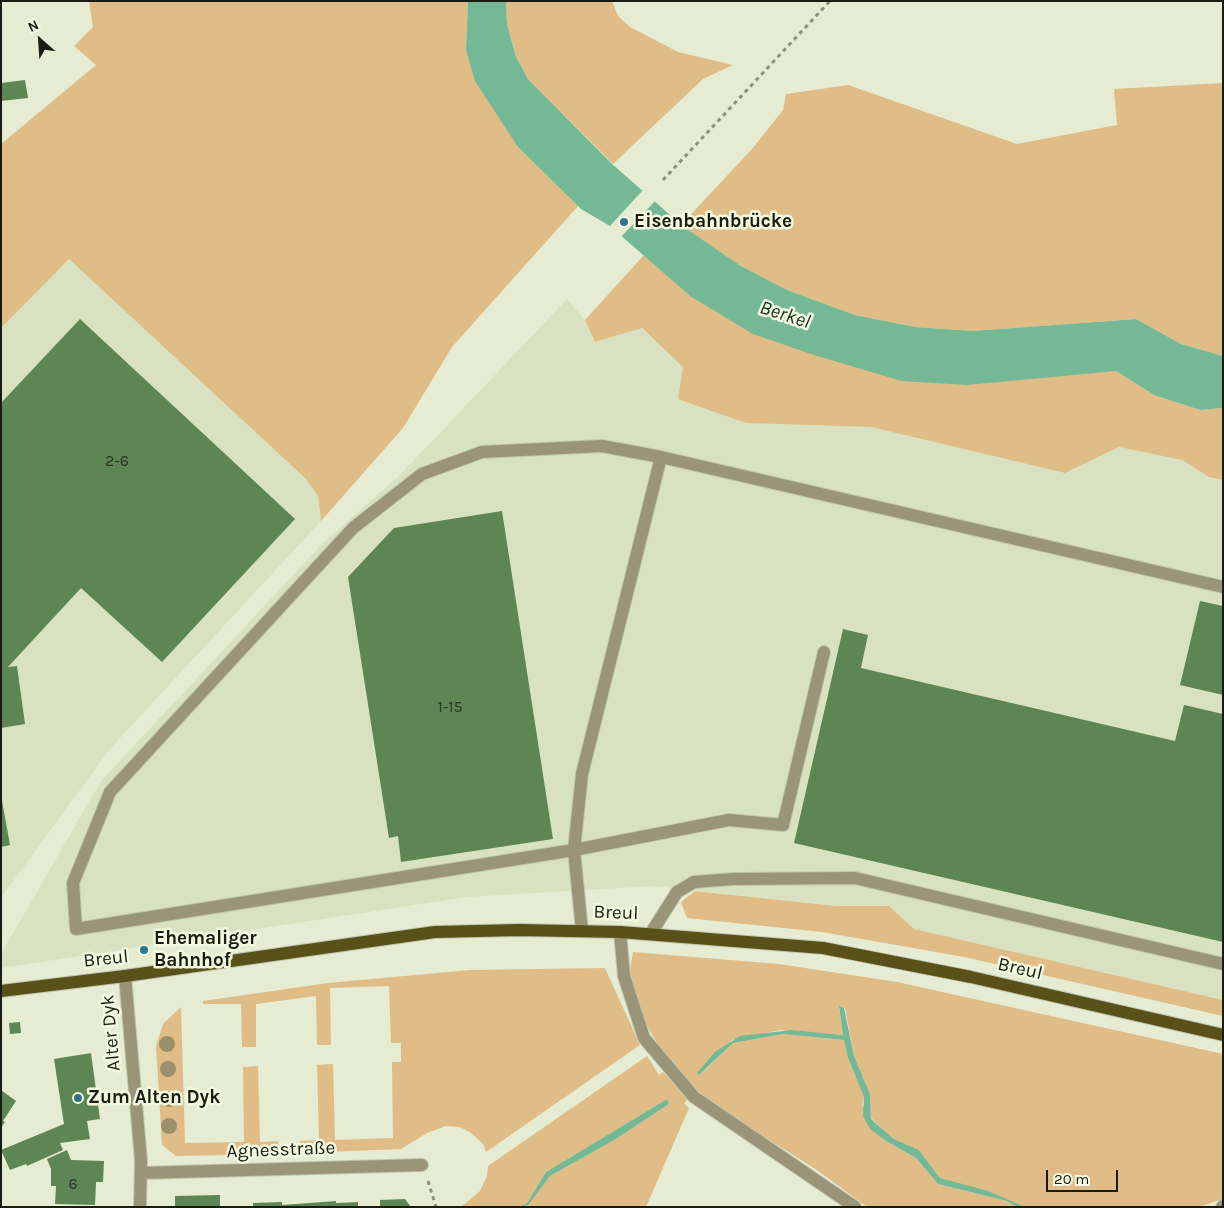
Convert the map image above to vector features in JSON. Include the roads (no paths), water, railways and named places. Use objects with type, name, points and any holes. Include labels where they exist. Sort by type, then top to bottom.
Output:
[{"type":"main road","name":"Breul","points":[[1,991],[125,976],[435,932],[582,931],[651,933],[823,948],[970,977],[1223,1035]]},
{"type":"street","points":[[824,652],[783,825],[729,820],[574,850],[76,929],[72,883],[110,792],[353,528],[422,474],[482,452],[602,446],[1223,587]]},
{"type":"street","points":[[582,931],[574,850],[582,774],[661,458]]},
{"type":"street","points":[[651,933],[677,892],[694,882],[733,879],[855,878],[1223,964]]},
{"type":"street","points":[[620,932],[624,976],[644,1038],[694,1097],[856,1207]]},
{"type":"street","name":"Alter Dyk","points":[[125,976],[141,1173],[140,1207]]},
{"type":"street","name":"Agnesstraße","points":[[141,1173],[422,1165]]},
{"type":"water","name":"Berkel","points":[[468,1],[506,1],[507,24],[516,57],[528,79],[612,164],[681,225],[741,266],[787,290],[855,315],[915,327],[973,331],[1136,319],[1181,344],[1223,356],[1223,408],[1200,410],[1154,395],[1116,371],[967,385],[902,381],[814,355],[753,334],[690,296],[610,226],[581,209],[518,147],[475,81],[466,50]]},
{"type":"water","points":[[839,1006],[844,1008],[854,1056],[870,1094],[871,1119],[894,1139],[919,1150],[940,1178],[988,1191],[1025,1207],[1017,1207],[1007,1201],[938,1184],[916,1158],[886,1141],[870,1129],[863,1116],[864,1097],[848,1058],[844,1040],[783,1034],[733,1043],[699,1075],[697,1073],[715,1052],[740,1036],[791,1030],[843,1035]]},
{"type":"water","points":[[667,1099],[669,1104],[616,1139],[550,1176],[528,1205],[519,1207],[527,1203],[546,1172]]},
{"type":"place","name":"Eisenbahnbrücke","points":[[624,222]]},
{"type":"place","name":"Ehemaliger Bahnhof","points":[[144,950]]},
{"type":"place","name":"Zum Alten Dyk","points":[[78,1098]]}]
